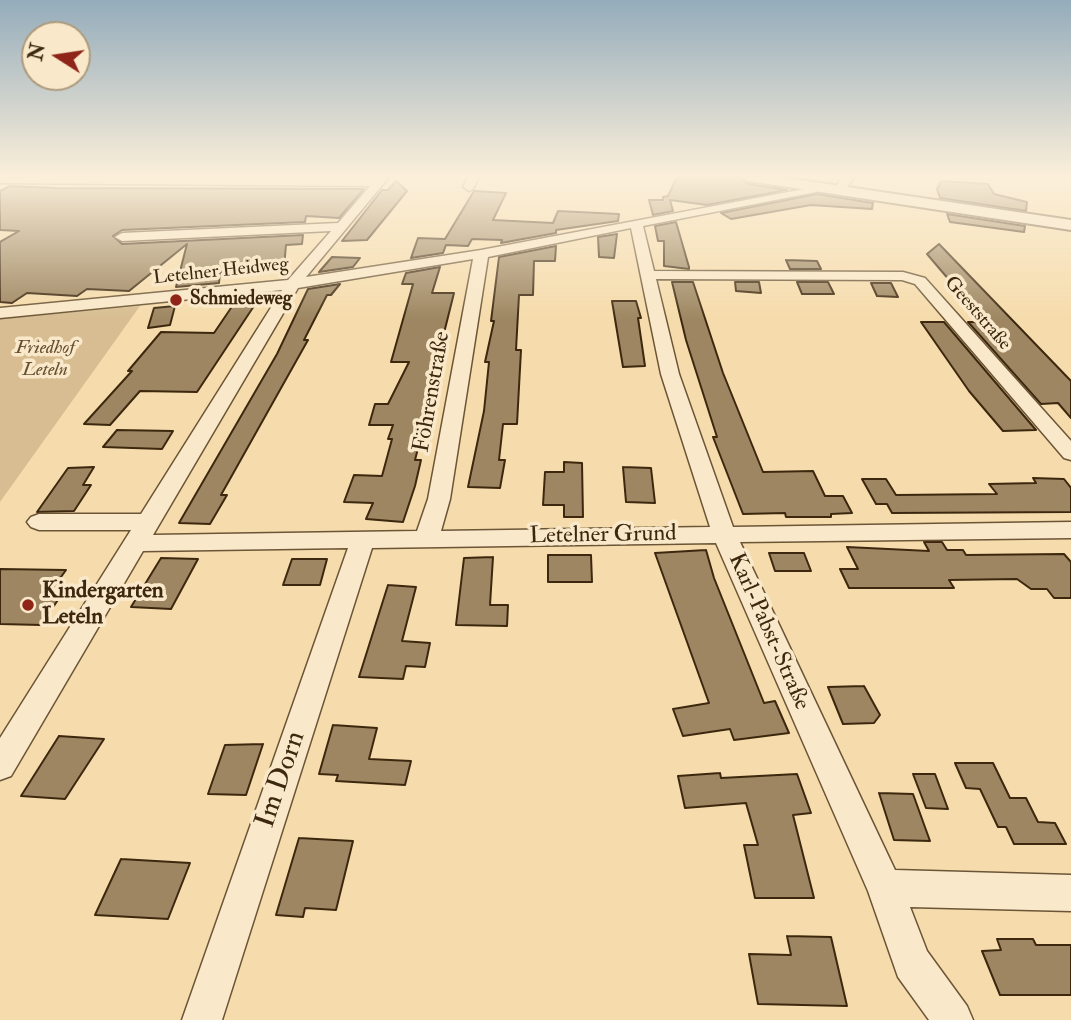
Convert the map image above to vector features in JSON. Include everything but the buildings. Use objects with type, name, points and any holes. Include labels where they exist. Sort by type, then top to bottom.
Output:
[{"type":"street","points":[[0,765],[293,284],[343,225]]},
{"type":"street","name":"Letelner Heidweg","points":[[0,313],[293,284],[481,254],[628,225]]},
{"type":"street","name":"Karl-Pabst-Straße","points":[[636,225],[670,374],[724,534],[885,888],[912,963],[953,1020]]},
{"type":"street","points":[[122,237],[341,227]]},
{"type":"street","name":"Föhrenstraße","points":[[427,538],[439,499],[481,254]]},
{"type":"street","name":"Geeststraße","points":[[649,275],[903,276],[920,281],[1071,454]]},
{"type":"street","points":[[39,522],[141,532]]},
{"type":"street","name":"Letelner Grund","points":[[141,532],[362,539],[1071,530]]},
{"type":"street","name":"Im Dorn","points":[[202,1020],[362,539]]},
{"type":"street","points":[[885,888],[1071,893]]},
{"type":"green space","name":"Friedhof Leteln","points":[[140,306],[0,502],[0,319]]},
{"type":"place","name":"Schmiedeweg","points":[[176,300]]},
{"type":"place","name":"Kindergarten Leteln","points":[[28,605]]}]
